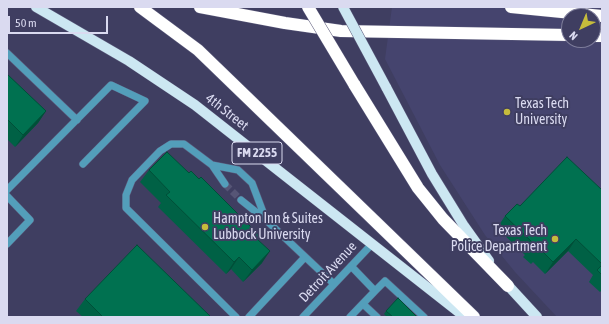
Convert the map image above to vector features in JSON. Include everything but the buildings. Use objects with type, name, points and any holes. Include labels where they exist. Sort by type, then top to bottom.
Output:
[{"type":"highway","points":[[140,7],[198,50],[474,317]]},
{"type":"highway","points":[[200,7],[285,23],[341,30],[561,35]]},
{"type":"highway","points":[[308,7],[418,188],[443,220],[508,286]]},
{"type":"highway","points":[[510,7],[602,16]]},
{"type":"main road","name":"4th Street","points":[[36,7],[129,61],[195,105],[464,317]]},
{"type":"main road","points":[[343,7],[432,174],[464,226],[508,286],[537,317]]},
{"type":"street","points":[[7,53],[77,120]]},
{"type":"street","points":[[7,190],[111,84],[144,101],[83,164]]},
{"type":"street","points":[[224,184],[212,165],[184,144],[171,144],[160,151],[132,180],[126,195],[126,208],[236,317]]},
{"type":"street","points":[[212,165],[238,170],[252,183],[266,220]]},
{"type":"street","points":[[7,196],[30,220],[7,244]]},
{"type":"street","points":[[241,200],[266,220],[334,284]]},
{"type":"street","name":"Detroit Avenue","points":[[303,317],[372,244]]},
{"type":"street","points":[[249,317],[305,257]]},
{"type":"street","points":[[351,266],[375,291]]},
{"type":"street","points":[[350,317],[385,281],[424,317]]},
{"type":"street","points":[[363,304],[377,317]]},
{"type":"shaded area","name":"Texas Tech University","points":[[392,7],[602,7],[602,317],[557,317],[515,272],[485,235],[440,165],[385,59]]},
{"type":"tunnel","points":[[225,184],[241,200]]},
{"type":"place","name":"Texas Tech University","points":[[507,112]]},
{"type":"place","name":"Hampton Inn & Suites Lubbock University","points":[[205,227]]},
{"type":"place","name":"Texas Tech Police Department","points":[[555,239]]}]
